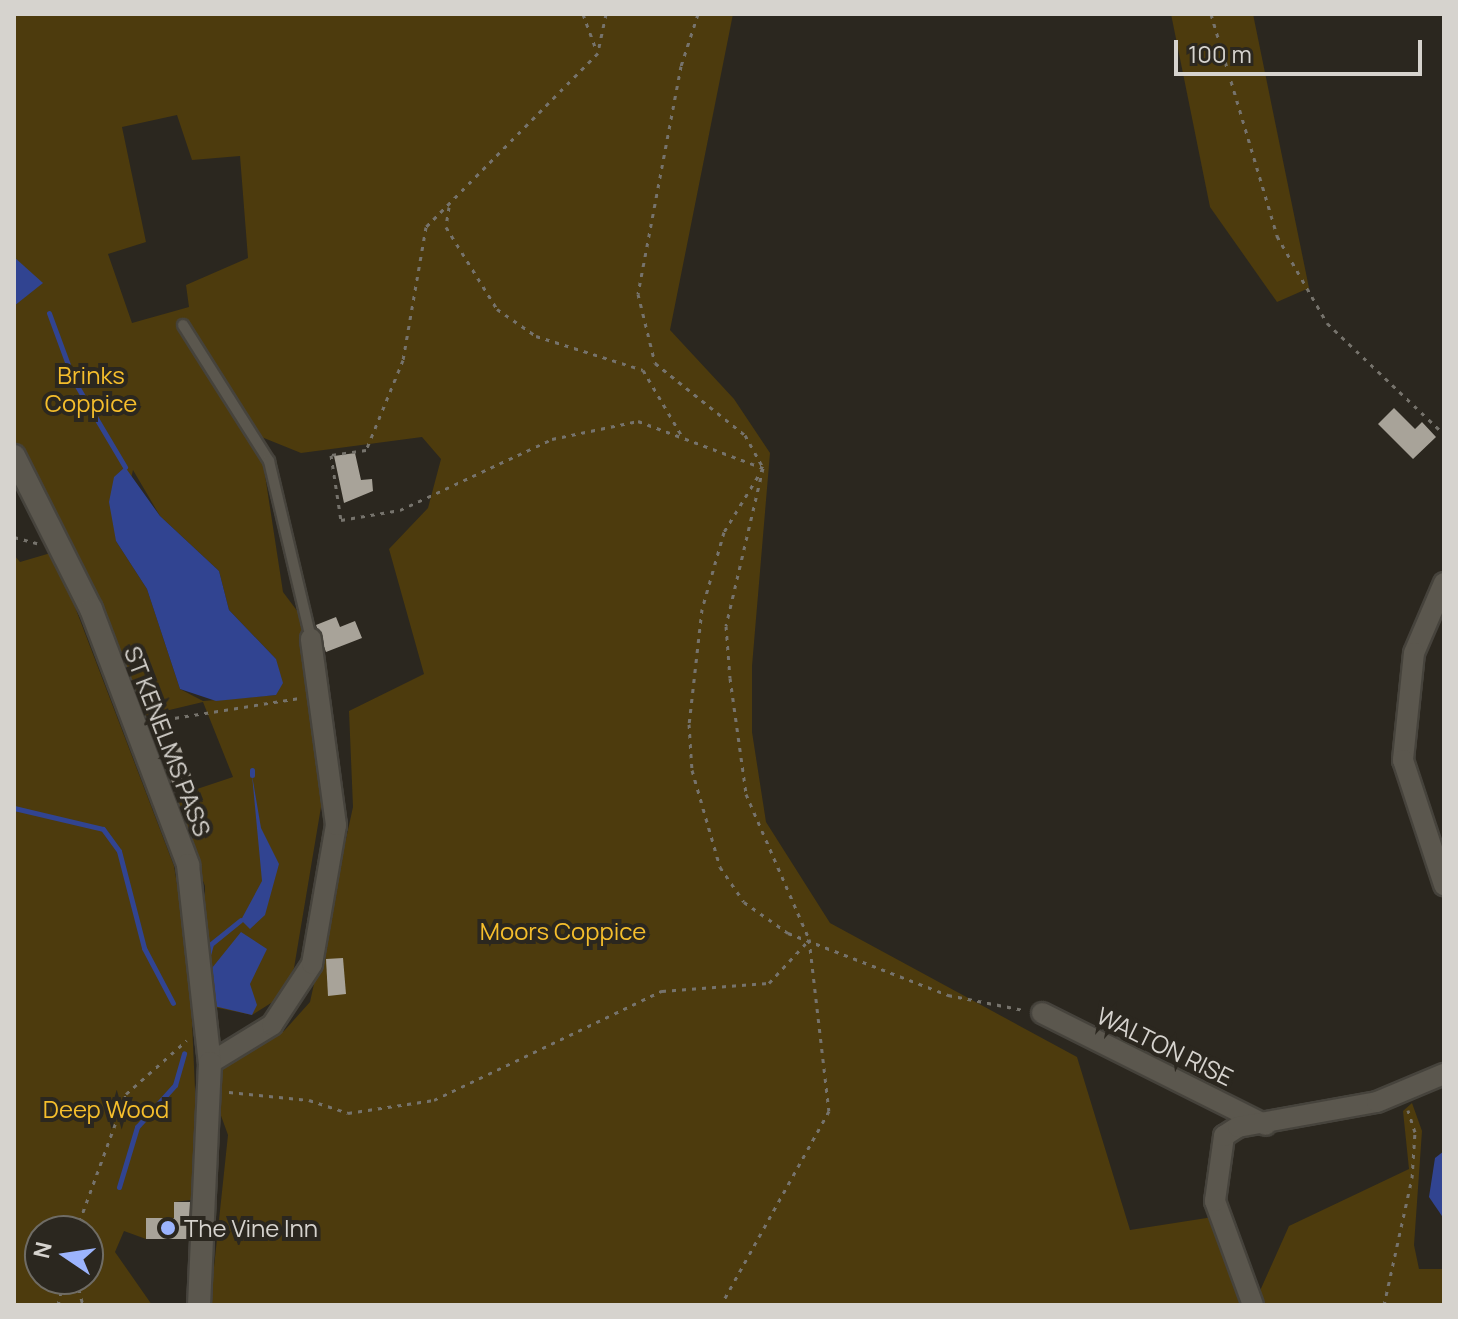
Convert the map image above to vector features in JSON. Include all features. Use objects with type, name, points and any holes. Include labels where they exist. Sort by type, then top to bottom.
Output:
[{"type":"street","name":"ST KENELMS PASS","points":[[14,456],[62,541],[188,865],[207,1035],[218,1060],[199,1305]]},
{"type":"street","points":[[1444,583],[1414,653],[1403,760],[1444,885]]},
{"type":"street","points":[[218,1060],[272,1025],[312,964],[336,825],[324,696],[311,639]]},
{"type":"street","name":"WALTON RISE","points":[[1042,1013],[1266,1125]]},
{"type":"street","points":[[1253,1305],[1215,1201],[1216,1173],[1224,1136],[1402,1091],[1444,1074]]},
{"type":"lane","points":[[183,325],[269,461],[311,639]]},
{"type":"path","points":[[583,14],[598,53]]},
{"type":"path","points":[[606,14],[598,53],[426,227],[403,360],[366,450],[331,455],[341,520],[400,510],[552,439],[638,421],[763,468]]},
{"type":"path","points":[[698,14],[681,66],[638,294],[655,363],[745,435],[763,468],[726,626],[730,678],[746,794],[809,939],[829,1111],[721,1305]]},
{"type":"path","points":[[1211,14],[1225,41],[1277,236],[1327,323],[1444,434]]},
{"type":"path","points":[[449,204],[446,227],[497,309],[536,336],[643,370],[683,438]]},
{"type":"path","points":[[763,468],[724,532],[702,609],[689,724],[692,770],[720,867],[744,902],[809,939],[948,995],[1042,1013]]},
{"type":"path","points":[[14,537],[49,546]]},
{"type":"path","points":[[135,726],[324,696]]},
{"type":"path","points":[[218,1060],[229,1093],[309,1100],[348,1113],[434,1100],[662,991],[769,983],[809,939]]},
{"type":"path","points":[[82,1215],[126,1094],[168,1050],[207,1035]]},
{"type":"path","points":[[1384,1305],[1412,1178],[1415,1132],[1402,1091]]},
{"type":"green space","name":"Moors Coppice","points":[[14,14],[733,14],[670,330],[734,399],[770,453],[752,666],[752,732],[766,822],[830,923],[1077,1057],[1130,1230],[1213,1217],[1243,1305],[210,1305],[228,1135],[220,1113],[222,1063],[284,1031],[310,1002],[353,807],[349,711],[424,674],[389,549],[428,508],[441,459],[422,437],[301,453],[259,436],[283,592],[304,620],[303,656],[318,685],[322,801],[294,968],[279,998],[252,1015],[204,1005],[205,886],[170,798],[233,777],[203,702],[140,717],[71,540],[14,439]],"holes":[[[177,115],[192,160],[240,156],[248,258],[186,285],[189,307],[132,323],[108,254],[146,242],[122,127]],[[133,470],[160,516],[219,571],[229,610],[276,659],[276,695],[203,701],[180,689],[147,589],[116,541]]]},
{"type":"green space","points":[[1171,14],[1253,14],[1309,288],[1277,302],[1210,207]]},
{"type":"green space","name":"Deep Wood","points":[[54,552],[174,866],[189,956],[200,1199],[174,1202],[174,1218],[147,1218],[146,1239],[124,1231],[115,1252],[152,1305],[14,1305],[14,555],[20,562]]},
{"type":"green space","points":[[1412,1103],[1422,1131],[1414,1245],[1419,1269],[1444,1269],[1444,1305],[1263,1305],[1259,1293],[1289,1226],[1409,1169],[1403,1111]]},
{"type":"water","points":[[14,257],[43,283],[14,306]]},
{"type":"water","points":[[125,467],[160,516],[219,571],[229,610],[276,659],[283,683],[276,695],[216,701],[180,689],[147,589],[116,541],[109,502],[114,477]]},
{"type":"water","points":[[252,775],[261,828],[279,864],[265,915],[250,929],[241,920],[262,881]]},
{"type":"water","points":[[241,932],[267,949],[250,984],[257,1005],[252,1015],[214,1006],[210,990],[212,968]]},
{"type":"water","points":[[1444,1151],[1444,1219],[1429,1197],[1435,1158]]},
{"type":"building","points":[[1394,408],[1415,429],[1422,422],[1436,437],[1413,459],[1378,424]]},
{"type":"building","points":[[355,453],[361,480],[372,479],[373,491],[344,503],[334,456]]},
{"type":"building","points":[[336,617],[340,627],[355,621],[362,638],[326,652],[316,625]]},
{"type":"building","points":[[180,746],[194,783],[175,790],[161,754]]},
{"type":"building","points":[[343,958],[346,994],[328,996],[326,959]]},
{"type":"building","name":"The Vine Inn","points":[[174,1202],[190,1202],[188,1239],[146,1239],[146,1218],[174,1218]]},
{"type":"waterway","points":[[49,313],[74,381],[125,467]]},
{"type":"waterway","points":[[252,770],[252,775]]},
{"type":"waterway","points":[[14,808],[103,829],[119,851],[144,948],[173,1003]]},
{"type":"waterway","points":[[208,955],[211,944],[241,920]]},
{"type":"waterway","points":[[119,1187],[137,1127],[175,1085],[184,1053]]},
{"type":"place","name":"The Vine Inn","points":[[168,1228]]},
{"type":"park label","name":"Brinks Coppice","points":[[91,389]]}]
